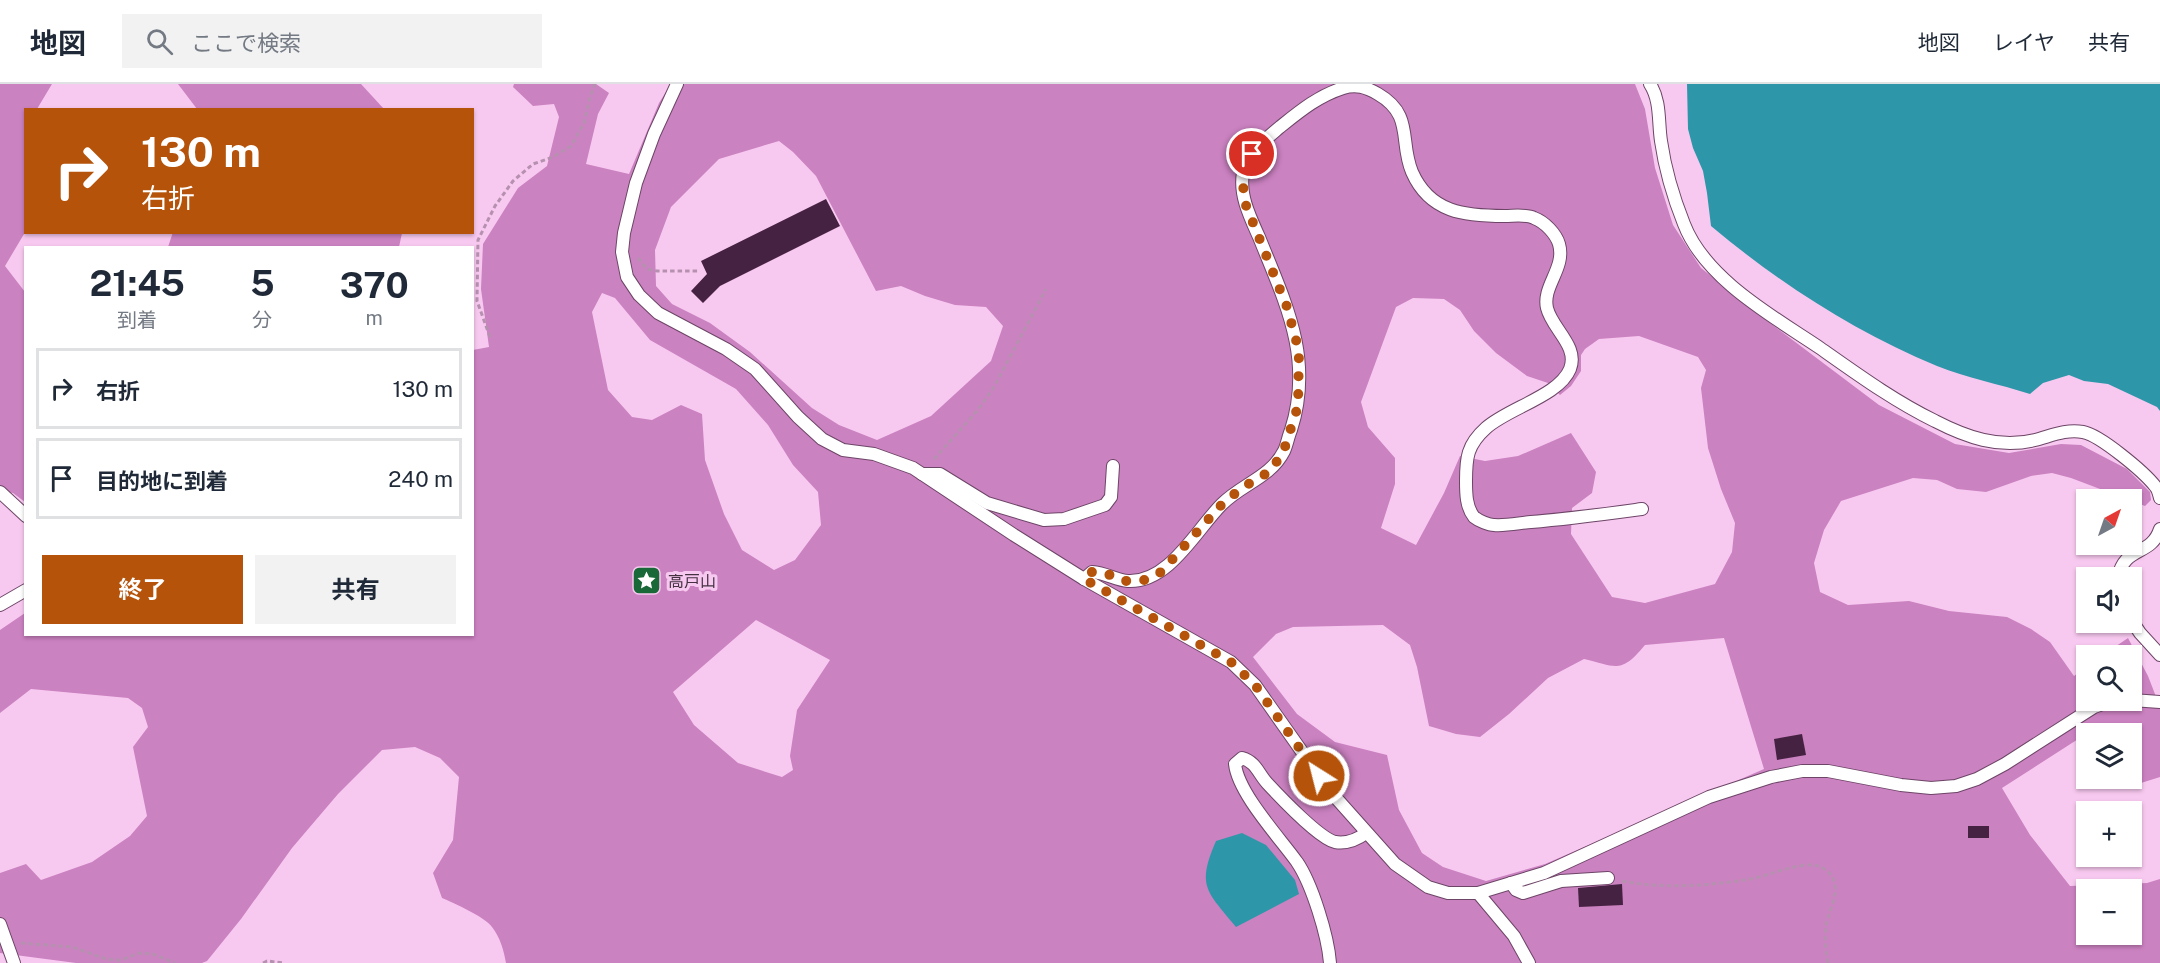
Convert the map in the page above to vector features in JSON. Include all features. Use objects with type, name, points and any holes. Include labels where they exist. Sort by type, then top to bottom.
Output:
[{"type":"street","points":[[677,84],[654,134],[636,183],[624,233],[622,252],[627,277],[639,295],[658,313],[726,349],[755,369],[798,417],[822,439],[843,450],[874,454],[913,468],[1084,579],[1231,662],[1255,685],[1329,790],[1366,833],[1395,864],[1428,887],[1448,893],[1478,893],[1545,873],[1709,797],[1771,777],[1802,771],[1828,771],[1901,785],[1931,788],[1956,786],[1977,779],[2005,764],[2088,711]]},
{"type":"street","points":[[1650,84],[1658,108],[1661,143],[1668,172],[1685,226],[1703,257],[1720,275],[1753,302],[1893,398],[1970,438],[2013,444],[2033,441],[2064,431],[2085,432],[2098,438],[2132,464],[2157,487],[2160,498]]},
{"type":"street","points":[[1084,579],[1092,572],[1105,573],[1124,581],[1146,580],[1161,572],[1224,502],[1269,472],[1283,453],[1298,406],[1299,351],[1287,307],[1243,198],[1244,172],[1252,154],[1310,102],[1346,87],[1364,86],[1383,97],[1401,115],[1408,162],[1418,184],[1433,201],[1454,213],[1481,216],[1532,216],[1546,226],[1558,241],[1561,256],[1546,293],[1546,306],[1551,320],[1565,339],[1572,357],[1570,370],[1560,382],[1544,394],[1501,416],[1471,443],[1466,462],[1466,500],[1474,517],[1490,526],[1642,509]]},
{"type":"street","points":[[922,474],[940,474],[987,503],[1044,520],[1064,519],[1105,505],[1111,497],[1113,466]]},
{"type":"street","points":[[0,492],[24,514]]},
{"type":"street","points":[[2121,567],[2123,561],[2130,555],[2142,550],[2157,539],[2160,530]]},
{"type":"street","points":[[0,605],[24,591]]},
{"type":"street","points":[[2140,633],[2160,655]]},
{"type":"street","points":[[2142,701],[2160,702]]},
{"type":"street","points":[[1330,963],[1319,912],[1299,865],[1249,797],[1236,774],[1235,764],[1242,758],[1249,760],[1265,782],[1290,807],[1320,833],[1335,842],[1356,840],[1366,833]]},
{"type":"street","points":[[1511,883],[1516,890],[1523,893],[1561,881],[1608,878]]},
{"type":"street","points":[[1478,893],[1514,936],[1528,963]]},
{"type":"street","points":[[0,924],[14,963]]},
{"type":"path","points":[[490,337],[477,301],[478,240],[495,207],[513,181],[533,164],[553,157],[571,146],[584,123],[595,84]]},
{"type":"path","points":[[638,258],[647,269],[699,271]]},
{"type":"path","points":[[922,474],[977,411],[994,387],[1046,289]]},
{"type":"path","points":[[1608,878],[1697,886],[1752,879],[1802,866],[1817,866],[1828,871],[1834,882],[1835,893],[1826,927],[1828,963]]},
{"type":"path","points":[[7,943],[72,946],[106,959],[122,960],[139,953],[153,954],[175,963]]},
{"type":"path","points":[[263,963],[267,961],[284,963]]},
{"type":"shaded area","points":[[0,84],[52,84],[38,108],[24,108],[24,234],[5,266],[24,291],[24,501],[13,493],[0,491]]},
{"type":"shaded area","points":[[178,84],[361,84],[383,108],[196,108]]},
{"type":"shaded area","points":[[514,84],[596,84],[609,93],[598,114],[586,164],[629,174],[659,103],[671,84],[1635,84],[1645,109],[1655,168],[1673,225],[1701,268],[1762,317],[1879,405],[1955,444],[2009,453],[2061,444],[2081,445],[2127,469],[2150,492],[2151,500],[2145,506],[2142,505],[2142,489],[2100,489],[2052,473],[2031,476],[1986,492],[1957,489],[1937,480],[1913,478],[1841,501],[1824,530],[1814,563],[1820,592],[1848,605],[1909,601],[1949,611],[2007,617],[2031,629],[2050,642],[2074,676],[2076,674],[2076,711],[2142,711],[2142,665],[2160,707],[2160,777],[2142,783],[2142,723],[2076,723],[2076,740],[2002,788],[2030,835],[2070,886],[2076,886],[2076,945],[2142,945],[2142,883],[2160,879],[2160,963],[506,963],[495,931],[488,923],[442,898],[433,873],[453,840],[459,777],[440,758],[415,747],[382,750],[338,794],[292,848],[241,919],[207,961],[202,963],[76,963],[0,953],[0,873],[26,864],[41,880],[92,862],[130,836],[147,816],[133,747],[148,727],[142,708],[128,698],[31,689],[0,713],[0,630],[24,614],[24,636],[474,636],[474,350],[489,347],[481,289],[483,244],[518,188],[547,166],[559,117],[554,104],[533,106],[513,87]],"holes":[[[779,141],[816,176],[876,291],[901,286],[955,305],[986,307],[1003,326],[991,361],[931,416],[877,440],[839,425],[812,408],[750,352],[710,323],[672,304],[656,286],[655,250],[671,207],[719,159]],[[602,293],[615,298],[650,340],[736,389],[768,425],[793,465],[818,492],[821,525],[795,560],[774,570],[742,550],[724,514],[705,460],[702,414],[681,405],[652,420],[632,417],[608,390],[592,312]],[[1413,298],[1444,299],[1460,310],[1474,331],[1496,353],[1527,376],[1548,383],[1560,395],[1571,386],[1581,371],[1581,355],[1585,349],[1599,339],[1639,336],[1698,357],[1706,370],[1701,388],[1708,448],[1735,523],[1732,552],[1715,584],[1645,603],[1612,597],[1571,534],[1572,508],[1592,493],[1596,472],[1571,433],[1518,456],[1485,461],[1460,456],[1444,493],[1416,545],[1381,528],[1395,484],[1395,458],[1368,427],[1361,402],[1396,307]],[[756,620],[830,660],[797,710],[790,756],[793,770],[782,777],[738,763],[694,725],[673,692]],[[1383,625],[1410,645],[1429,726],[1456,734],[1480,737],[1548,678],[1584,659],[1618,666],[1630,661],[1645,645],[1724,638],[1764,769],[1545,864],[1486,881],[1443,867],[1422,853],[1399,810],[1387,755],[1335,742],[1297,714],[1253,657],[1276,634],[1293,627]]]},
{"type":"shaded area","points":[[172,234],[402,234],[399,246],[168,246]]},
{"type":"shaded area","points":[[2128,638],[2132,645],[2118,645]]},
{"type":"water","points":[[1687,84],[2160,84],[2160,411],[2157,407],[2108,384],[2084,381],[2069,375],[2043,383],[2030,394],[1948,370],[1907,353],[1847,322],[1763,267],[1711,226],[1703,171],[1688,129]]},
{"type":"water","points":[[1242,833],[1266,845],[1295,880],[1299,894],[1236,927],[1212,896],[1206,879],[1210,856],[1216,841]]},
{"type":"building","points":[[826,199],[840,226],[720,286],[703,303],[691,291],[707,274],[701,261]]},
{"type":"building","points":[[1802,734],[1806,755],[1777,760],[1774,739]]},
{"type":"building","points":[[1968,826],[1989,826],[1989,838],[1968,838]]},
{"type":"building","points":[[1622,884],[1623,905],[1579,907],[1578,888]]},
{"type":"place","name":"高戸山","points":[[647,581]]},
{"type":"route","points":[[1252,154],[1244,172],[1243,198],[1287,307],[1299,351],[1298,406],[1283,453],[1269,472],[1224,502],[1161,572],[1146,580],[1124,581],[1105,573],[1092,572],[1084,579],[1231,662],[1255,685],[1274,709],[1298,749],[1319,776]]}]
